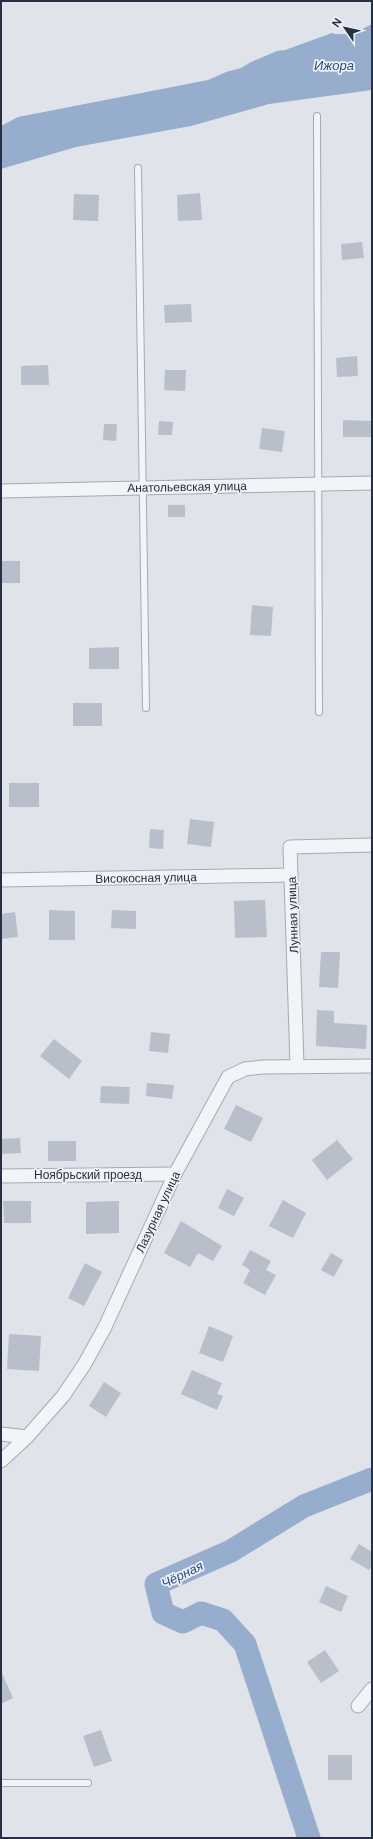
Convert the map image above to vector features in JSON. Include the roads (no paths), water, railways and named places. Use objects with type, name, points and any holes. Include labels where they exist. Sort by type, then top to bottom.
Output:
[{"type":"street","name":"Анатольевская улица","points":[[1,491],[372,483]]},
{"type":"street","name":"Лунная улица","points":[[297,1065],[290,847],[372,845]]},
{"type":"street","name":"Високосная улица","points":[[1,880],[291,875]]},
{"type":"street","name":"Лазурная улица","points":[[1,1461],[28,1436],[63,1396],[84,1365],[105,1327],[176,1174],[228,1077],[245,1069],[297,1065],[372,1066]]},
{"type":"street","name":"Ноябрьский проезд","points":[[1,1176],[176,1174]]},
{"type":"street","points":[[1,1434],[28,1436]]},
{"type":"street","points":[[358,1706],[372,1689]]},
{"type":"lane","points":[[317,116],[319,712]]},
{"type":"lane","points":[[138,168],[146,708]]},
{"type":"lane","points":[[1,1783],[88,1783]]},
{"type":"water","name":"Ижора","points":[[372,24],[372,90],[269,104],[191,126],[76,147],[1,169],[1,126],[18,117],[208,80],[226,72],[241,68],[277,51],[285,50],[332,33],[341,34],[352,32]]},
{"type":"waterway","name":"Чёрная","points":[[309,1838],[245,1644],[223,1620],[201,1613],[183,1622],[163,1613],[156,1584],[231,1551],[304,1506],[372,1479]]}]
